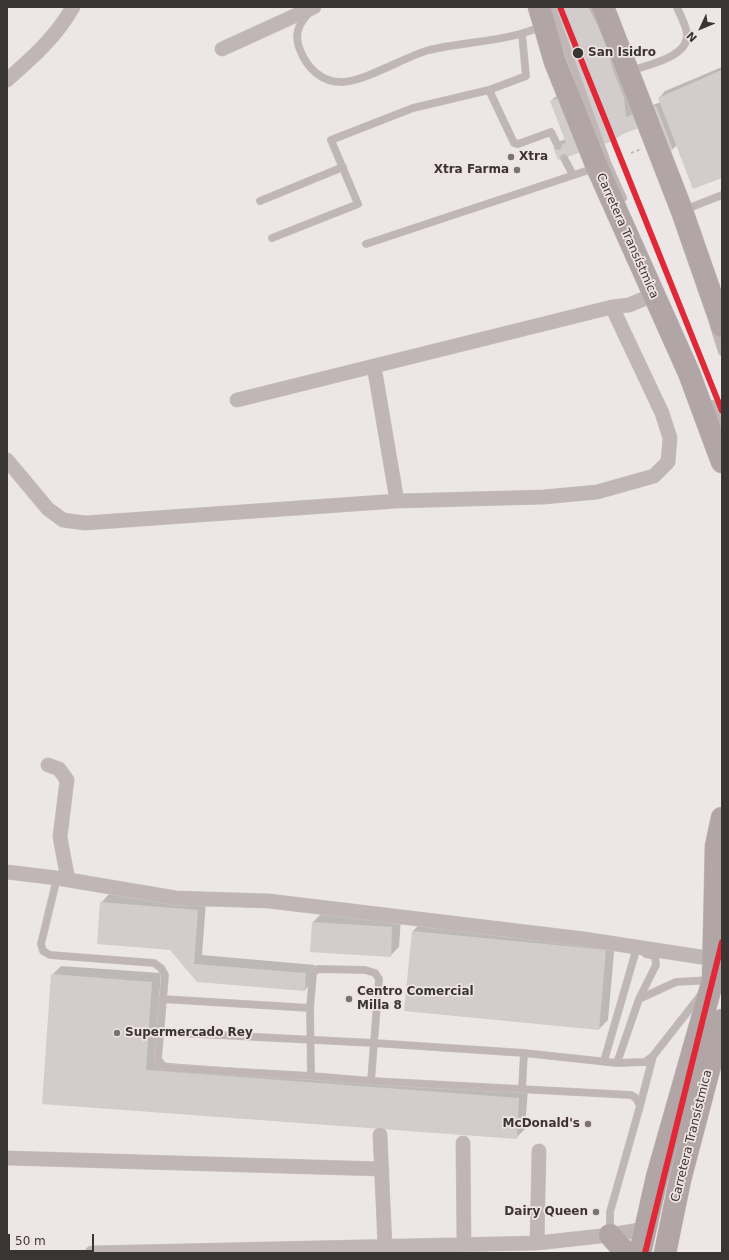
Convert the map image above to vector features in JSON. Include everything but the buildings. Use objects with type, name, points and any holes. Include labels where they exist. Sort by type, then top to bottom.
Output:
[{"type":"main road","points":[[600,10],[628,72],[682,211],[722,326]]},
{"type":"main road","name":"Carretera Transístmica","points":[[545,13],[555,62],[597,167],[651,291],[689,373],[722,462]]},
{"type":"main road","name":"Carretera Transístmica","points":[[640,1253],[658,1177],[713,980],[716,846],[722,818]]},
{"type":"main road","points":[[714,889],[722,868]]},
{"type":"main road","name":"Carretera Transístmica","points":[[665,1253],[680,1180],[722,1020]]},
{"type":"main road","points":[[610,1235],[626,1253]]},
{"type":"street","points":[[7,80],[30,60],[62,26],[73,7]]},
{"type":"street","points":[[222,49],[314,7]]},
{"type":"street","points":[[237,400],[612,307],[626,297],[651,291]]},
{"type":"street","points":[[7,460],[48,509],[63,520],[85,523],[397,500],[544,497],[598,492],[638,482],[654,476],[661,471],[668,462],[670,438],[662,413],[612,307]]},
{"type":"street","points":[[374,366],[397,500]]},
{"type":"street","points":[[48,765],[59,769],[67,780],[60,837],[62,879]]},
{"type":"street","points":[[7,872],[62,879],[176,898],[269,901],[584,938],[635,953],[714,959]]},
{"type":"street","points":[[380,1135],[385,1246]]},
{"type":"street","points":[[463,1143],[464,1244]]},
{"type":"street","points":[[537,1243],[538,1151]]},
{"type":"street","points":[[7,1158],[382,1170]]},
{"type":"street","points":[[92,1253],[537,1243],[610,1235],[645,1229]]},
{"type":"lane","points":[[314,7],[301,22],[296,34],[300,50],[311,69],[325,79],[343,82],[428,51],[522,34],[545,13],[626,205]]},
{"type":"lane","points":[[628,72],[677,54],[686,41],[687,34],[677,7]]},
{"type":"lane","points":[[600,10],[695,269],[722,352]]},
{"type":"lane","points":[[272,238],[358,204],[331,140],[413,108],[489,90],[526,76],[522,34]]},
{"type":"lane","points":[[489,90],[514,143],[518,144],[551,132],[558,146]]},
{"type":"lane","points":[[564,158],[572,176]]},
{"type":"lane","points":[[260,200],[342,167]]},
{"type":"lane","points":[[366,244],[597,167]]},
{"type":"lane","points":[[682,211],[722,195]]},
{"type":"lane","points":[[697,370],[722,428]]},
{"type":"lane","points":[[62,879],[41,944],[43,951],[50,955],[154,963],[161,968],[165,975],[159,1032],[158,1059],[162,1065],[169,1068],[631,1095],[636,1098],[640,1106]]},
{"type":"lane","points":[[604,1061],[635,953],[655,956],[656,965],[639,999],[617,1063]]},
{"type":"lane","points":[[312,1076],[310,1008],[313,973],[318,969],[365,970],[375,973],[379,979],[371,1081]]},
{"type":"lane","points":[[639,999],[676,982],[713,980]]},
{"type":"lane","points":[[159,1032],[311,1039],[524,1053],[617,1063],[645,1062],[653,1056],[713,980]]},
{"type":"lane","points":[[162,999],[310,1008]]},
{"type":"lane","points":[[522,1089],[524,1053]]},
{"type":"lane","points":[[610,1235],[610,1212],[653,1056]]},
{"type":"transit line","points":[[560,7],[722,411]]},
{"type":"transit line","points":[[645,1253],[722,942]]},
{"type":"place","name":"San Isidro","points":[[578,53]]},
{"type":"place","name":"Xtra","points":[[511,157]]},
{"type":"place","name":"Xtra Farma","points":[[517,170]]},
{"type":"place","name":"Centro Comercial Milla 8","points":[[349,999]]},
{"type":"place","name":"Supermercado Rey","points":[[117,1033]]},
{"type":"place","name":"McDonald's","points":[[588,1124]]},
{"type":"place","name":"Dairy Queen","points":[[596,1212]]}]
